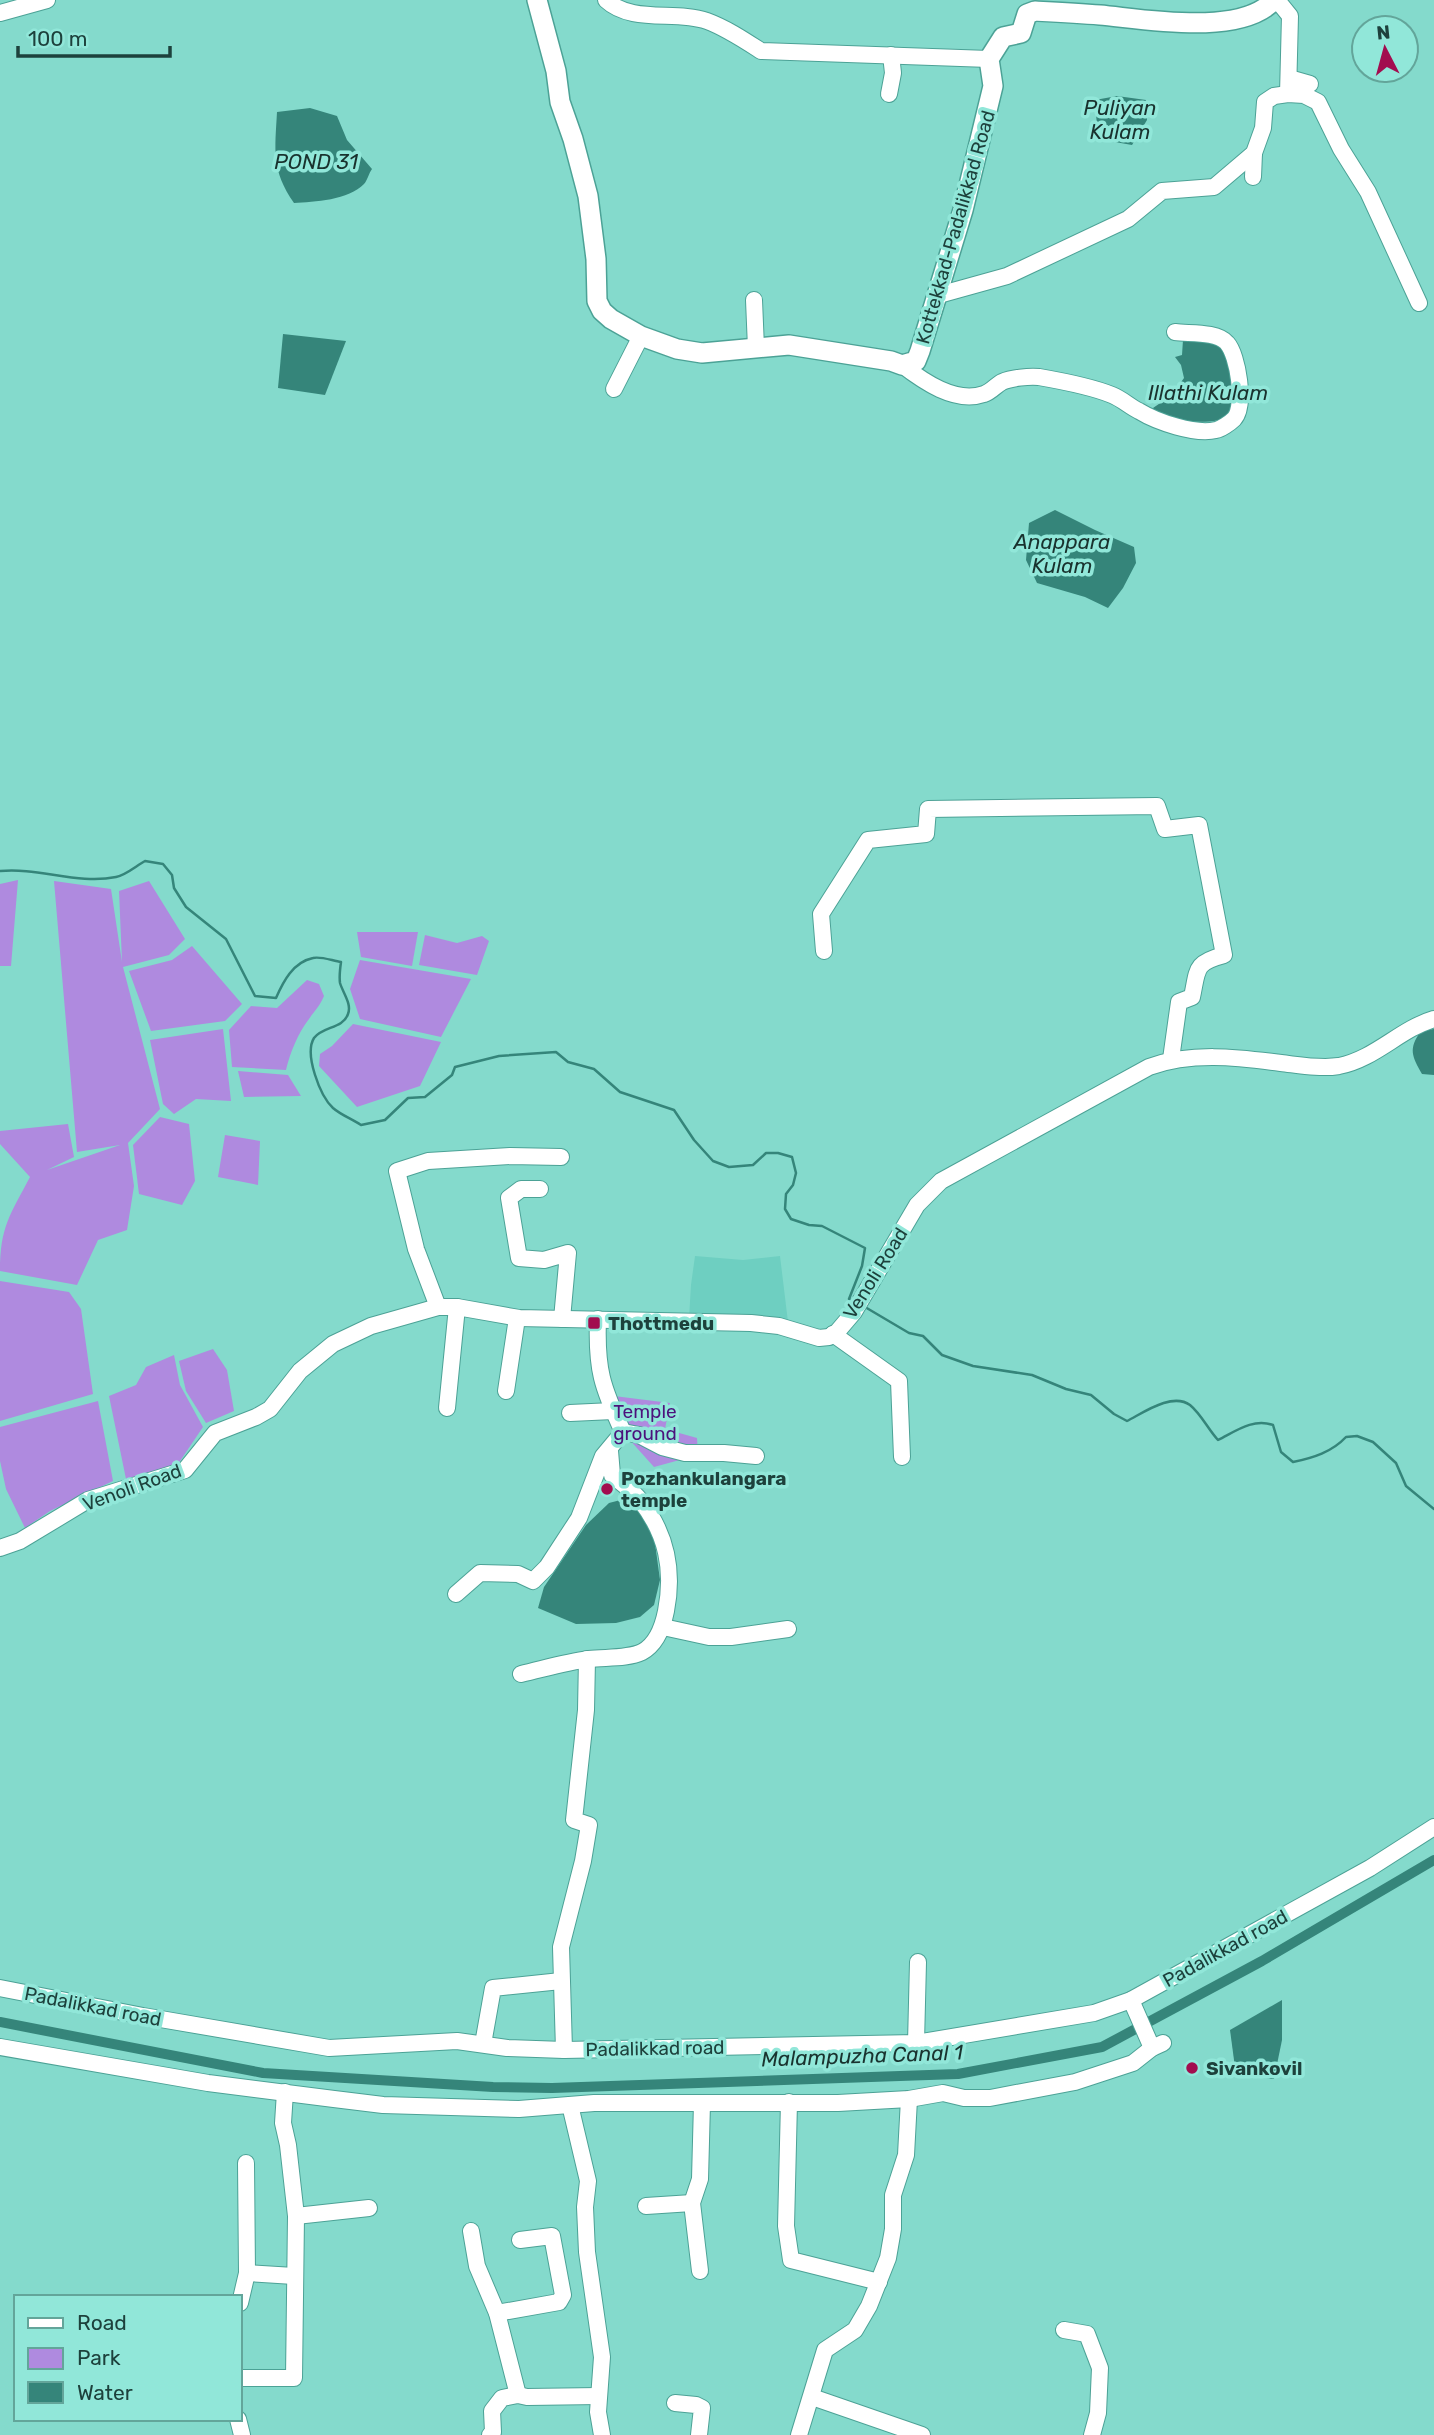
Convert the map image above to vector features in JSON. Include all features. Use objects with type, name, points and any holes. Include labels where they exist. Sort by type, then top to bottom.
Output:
[{"type":"main road","name":"Kottekkad-Padalikkad Road","points":[[537,0],[556,71],[560,102],[588,197],[596,259],[597,301],[602,311],[641,336],[677,349],[702,353],[789,345],[902,365],[916,361],[963,210],[993,86],[989,59]]},
{"type":"main road","points":[[989,59],[1003,37],[1021,33],[1027,14],[1031,12],[1100,15],[1155,22],[1233,21],[1275,0]]},
{"type":"street","points":[[0,13],[47,0]]},
{"type":"street","points":[[606,0],[620,11],[706,20],[761,51],[989,59]]},
{"type":"street","points":[[1275,0],[1290,16],[1289,86]]},
{"type":"street","points":[[889,94],[891,55]]},
{"type":"street","points":[[1253,177],[1254,153],[1263,128],[1265,102],[1289,86],[1310,84]]},
{"type":"street","points":[[1289,86],[1318,102],[1368,192],[1419,303]]},
{"type":"street","points":[[935,296],[1007,276],[1128,219],[1162,191],[1214,187],[1254,153]]},
{"type":"street","points":[[754,300],[756,348]]},
{"type":"street","points":[[902,365],[925,383],[948,392],[969,396],[986,394],[1004,380],[1035,376],[1110,394],[1128,402],[1139,411],[1185,429],[1218,430],[1235,419],[1238,411],[1240,384],[1236,362],[1227,342],[1215,336],[1175,332]]},
{"type":"street","points":[[614,389],[641,336]]},
{"type":"street","points":[[824,951],[821,914],[868,840],[926,834],[928,809],[1157,806],[1166,829],[1199,825],[1224,955],[1206,960],[1198,968],[1192,997],[1179,1002],[1171,1059]]},
{"type":"street","name":"Venoli Road","points":[[0,1548],[20,1541],[88,1500],[185,1470],[215,1433],[270,1409],[300,1371],[333,1344],[371,1326],[438,1307],[457,1307],[517,1318],[751,1323],[779,1326],[819,1338],[833,1334],[854,1312],[917,1205],[941,1181],[1109,1087],[1149,1067],[1171,1059],[1189,1057],[1337,1066],[1359,1060],[1411,1028],[1434,1019]]},
{"type":"street","points":[[438,1307],[416,1249],[397,1171],[428,1161],[510,1156],[561,1157]]},
{"type":"street","points":[[540,1189],[521,1189],[509,1198],[519,1258],[544,1260],[568,1253],[562,1319]]},
{"type":"street","points":[[447,1408],[457,1307]]},
{"type":"street","points":[[506,1391],[517,1318]]},
{"type":"street","points":[[598,1319],[597,1356],[600,1377],[623,1433]]},
{"type":"street","points":[[833,1334],[899,1381],[902,1457]]},
{"type":"street","points":[[570,1413],[613,1412]]},
{"type":"street","points":[[456,1594],[480,1573],[518,1574],[533,1581],[547,1567],[579,1518],[605,1474],[603,1456],[623,1433]]},
{"type":"street","points":[[623,1433],[639,1435],[662,1447],[685,1453],[756,1456]]},
{"type":"street","points":[[521,1674],[587,1659],[630,1656],[643,1651],[651,1644],[663,1627],[668,1601],[670,1562],[661,1535],[640,1500],[605,1474]]},
{"type":"street","points":[[663,1627],[709,1637],[731,1637],[788,1629]]},
{"type":"street","points":[[564,2050],[561,1947],[583,1861],[589,1825],[574,1820],[586,1710],[587,1659]]},
{"type":"street","name":"Padalikkad road","points":[[0,1988],[329,2048],[457,2041],[564,2050],[916,2043],[1094,2012],[1131,2000],[1370,1868],[1434,1827]]},
{"type":"street","points":[[916,2043],[918,1962]]},
{"type":"street","points":[[483,2044],[493,1988],[561,1987]]},
{"type":"street","points":[[0,2047],[208,2083],[383,2105],[519,2109],[570,2105],[838,2103],[909,2099],[943,2093],[964,2098],[990,2098],[1075,2082],[1133,2063],[1157,2046],[1131,2000]]},
{"type":"street","points":[[242,2378],[295,2378],[296,2216],[283,2123],[285,2092]]},
{"type":"street","points":[[799,2435],[825,2350],[855,2330],[869,2306],[888,2258],[893,2229],[893,2195],[906,2155],[909,2099]]},
{"type":"street","points":[[789,2102],[786,2226],[792,2260],[879,2282]]},
{"type":"street","points":[[700,2271],[692,2203],[700,2179],[702,2103]]},
{"type":"street","points":[[570,2105],[588,2181],[585,2207],[587,2252],[602,2357],[598,2412],[602,2435]]},
{"type":"street","points":[[242,2295],[247,2273],[246,2163]]},
{"type":"street","points":[[646,2206],[692,2203]]},
{"type":"street","points":[[296,2216],[369,2208]]},
{"type":"street","points":[[471,2231],[477,2266],[497,2313],[517,2395]]},
{"type":"street","points":[[497,2313],[559,2302],[563,2295],[552,2236],[520,2240]]},
{"type":"street","points":[[247,2273],[294,2276]]},
{"type":"street","points":[[1064,2330],[1087,2334],[1100,2368],[1098,2413],[1092,2435]]},
{"type":"street","points":[[490,2435],[493,2432],[492,2411],[502,2398],[517,2395],[599,2396]]},
{"type":"street","points":[[811,2397],[922,2435]]},
{"type":"street","points":[[675,2403],[702,2408],[699,2435]]},
{"type":"shaded area","points":[[695,1256],[743,1260],[780,1256],[788,1322],[689,1318]]},
{"type":"green space","points":[[18,880],[11,966],[0,966],[0,884]]},
{"type":"green space","points":[[54,881],[111,889],[122,962],[119,891],[149,881],[185,939],[169,955],[123,967],[160,1109],[128,1143],[134,1186],[127,1230],[98,1240],[77,1285],[0,1271],[4,1232],[30,1177],[0,1144],[0,1131],[68,1124],[74,1157],[47,1170],[120,1145],[77,1152]]},
{"type":"green space","points":[[357,932],[418,932],[412,966],[361,957]]},
{"type":"green space","points":[[425,935],[457,943],[482,936],[489,941],[477,975],[419,965]]},
{"type":"green space","points":[[192,946],[242,1004],[225,1021],[151,1031],[129,971],[172,960]]},
{"type":"green space","points":[[360,960],[471,979],[441,1037],[360,1019],[350,989]]},
{"type":"green space","points":[[307,980],[319,984],[324,996],[298,1037],[286,1070],[232,1067],[229,1030],[251,1006],[277,1008]]},
{"type":"green space","points":[[353,1024],[441,1042],[420,1086],[357,1107],[319,1066],[320,1054],[332,1046]]},
{"type":"green space","points":[[223,1029],[231,1101],[196,1099],[174,1114],[163,1104],[150,1040]]},
{"type":"green space","points":[[238,1071],[288,1075],[301,1096],[244,1097]]},
{"type":"green space","points":[[160,1117],[189,1124],[195,1181],[182,1205],[139,1194],[133,1145]]},
{"type":"green space","points":[[225,1135],[260,1141],[258,1185],[218,1177]]},
{"type":"green space","points":[[0,1281],[69,1292],[81,1309],[93,1394],[0,1421]]},
{"type":"green space","points":[[213,1349],[227,1370],[234,1411],[206,1423],[186,1391],[179,1361]]},
{"type":"green space","points":[[174,1355],[180,1385],[203,1427],[176,1467],[126,1479],[109,1396],[136,1385],[146,1367]]},
{"type":"green space","name":"Temple ground","points":[[614,1396],[670,1403],[665,1429],[697,1438],[698,1455],[654,1467],[628,1438]]},
{"type":"green space","points":[[98,1401],[113,1481],[50,1511],[25,1528],[6,1489],[0,1461],[0,1427]]},
{"type":"water","name":"Puliyan Kulam","points":[[1117,96],[1146,100],[1147,120],[1132,145],[1098,139],[1095,100]]},
{"type":"water","name":"POND 31","points":[[310,108],[337,116],[347,140],[372,169],[364,184],[350,194],[294,203],[278,170],[275,149],[277,112]]},
{"type":"water","points":[[283,334],[346,341],[325,395],[278,388]]},
{"type":"water","name":"Illathi Kulam","points":[[1191,338],[1225,343],[1238,414],[1207,422],[1155,416],[1153,408],[1172,395],[1184,378],[1181,365],[1175,357],[1182,355],[1183,340]]},
{"type":"water","name":"Anappara Kulam","points":[[1055,510],[1134,547],[1136,563],[1123,588],[1108,608],[1085,597],[1037,583],[1026,560],[1029,523]]},
{"type":"water","points":[[1434,1029],[1434,1075],[1422,1074],[1414,1057],[1414,1043],[1421,1031]]},
{"type":"water","points":[[632,1497],[654,1536],[660,1580],[654,1605],[640,1617],[616,1623],[576,1624],[538,1608],[544,1587],[586,1525],[609,1503]]},
{"type":"water","points":[[1282,2000],[1282,2040],[1274,2079],[1236,2075],[1230,2030]]},
{"type":"waterway","points":[[0,871],[29,871],[73,878],[102,879],[120,876],[145,861],[163,864],[172,875],[174,888],[186,907],[226,939],[255,996],[276,998],[290,973],[306,960],[320,958],[341,962],[340,983],[348,1002],[348,1014],[342,1022],[322,1031],[314,1038],[311,1045],[312,1064],[328,1102],[361,1125],[385,1120],[408,1098],[425,1097],[452,1075],[455,1067],[499,1056],[556,1052],[568,1062],[594,1069],[620,1092],[674,1110],[694,1140],[713,1161],[729,1167],[753,1165],[766,1153],[792,1157],[796,1173],[793,1185],[786,1194],[785,1209],[791,1219],[822,1226],[865,1248],[862,1266],[849,1299],[853,1301]]},
{"type":"waterway","points":[[865,1307],[909,1333],[923,1336],[942,1355],[973,1366],[1032,1375],[1066,1389],[1091,1395],[1127,1421],[1166,1402],[1183,1402],[1194,1409],[1218,1440],[1252,1424],[1273,1425],[1281,1452],[1293,1462],[1322,1454],[1346,1437],[1357,1436],[1373,1442],[1396,1463],[1406,1486],[1434,1509]]},
{"type":"waterway","name":"Malampuzha Canal 1","points":[[0,2022],[263,2073],[493,2087],[552,2088],[958,2074],[1102,2047],[1262,1961],[1434,1860]]},
{"type":"place","name":"Thottmedu","points":[[594,1323]]},
{"type":"place","name":"Pozhankulangara temple","points":[[607,1489]]},
{"type":"place","name":"Sivankovil","points":[[1192,2068]]}]
